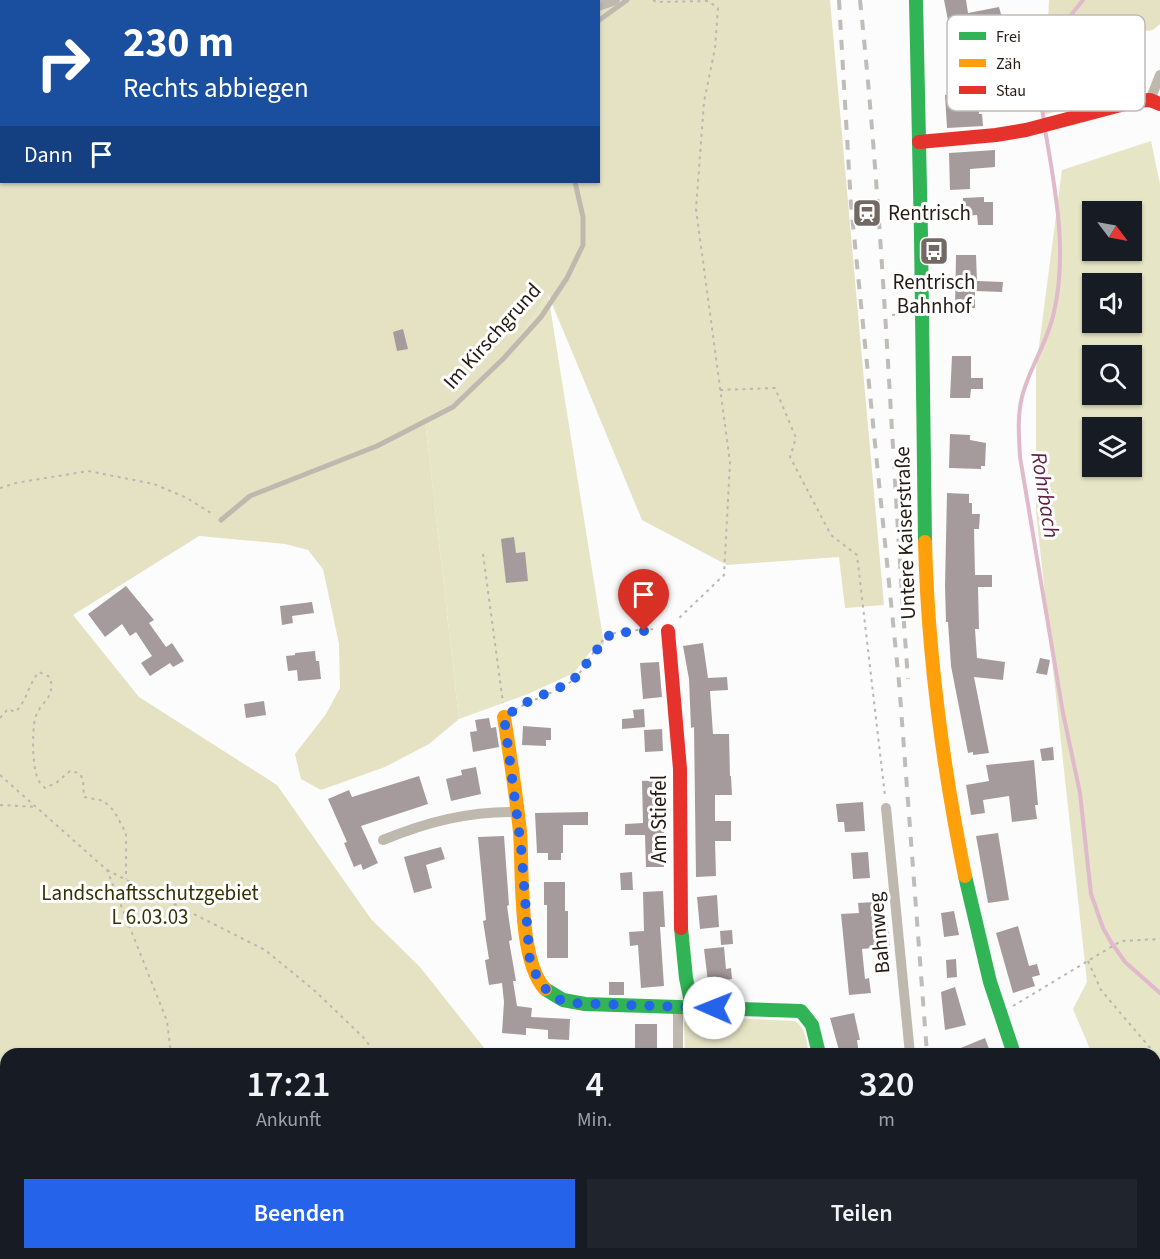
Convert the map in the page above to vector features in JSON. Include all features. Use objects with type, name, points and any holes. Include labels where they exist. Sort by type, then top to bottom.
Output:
[{"type":"street","points":[[600,5],[615,0]]},
{"type":"street","name":"Untere Kaiserstraße","points":[[916,0],[924,513],[932,675],[953,822],[977,933],[1012,1048]]},
{"type":"street","points":[[1155,102],[1160,75]]},
{"type":"street","points":[[919,142],[1026,130],[1096,111]]},
{"type":"street","name":"Am Stiefel","points":[[665,630],[676,712],[680,769],[681,907],[687,982],[692,1007]]},
{"type":"street","points":[[504,717],[517,812],[530,963],[542,986],[558,999],[570,1003],[801,1011],[812,1023],[818,1048]]},
{"type":"street","name":"Bahnweg","points":[[886,808],[909,1048]]},
{"type":"street","points":[[383,840],[448,817],[489,812],[517,812]]},
{"type":"street","points":[[678,1008],[678,1048]]},
{"type":"lane","points":[[600,20],[627,0]]},
{"type":"lane","name":"Im Kirschgrund","points":[[221,520],[250,496],[377,446],[453,407],[504,358],[541,317],[567,278],[583,245],[583,218],[575,183]]},
{"type":"path","points":[[483,554],[504,717],[529,701],[570,683],[606,638],[613,633],[665,630],[724,575],[730,462],[696,209],[704,102],[715,48],[718,8],[708,1],[656,2],[653,0]]},
{"type":"path","points":[[720,390],[775,388],[796,438],[790,457],[831,535],[857,555],[886,808]]},
{"type":"path","points":[[0,488],[16,483],[88,471],[154,484],[187,498],[221,520]]},
{"type":"path","points":[[0,718],[8,709],[15,712],[22,707],[28,688],[39,672],[50,677],[53,687],[50,697],[35,718],[33,734],[36,773],[39,782],[45,788],[56,783],[70,771],[79,772],[83,779],[84,797],[104,801],[114,811],[126,833],[126,879]]},
{"type":"path","points":[[0,775],[107,870],[265,950],[315,991],[365,1038],[371,1048]]},
{"type":"path","points":[[0,805],[37,807]]},
{"type":"path","points":[[107,870],[167,1021],[170,1048]]},
{"type":"path","points":[[999,1011],[1017,1004],[1122,941],[1160,939]]},
{"type":"path","points":[[1088,961],[1101,990],[1150,1048]]},
{"type":"green space","name":"Landschaftsschutzgebiet L 6.03.03","points":[[620,0],[830,0],[884,605],[845,608],[839,557],[727,565],[642,520],[548,294],[504,359],[452,408],[425,420],[459,719],[429,744],[385,767],[321,790],[301,779],[295,754],[326,714],[340,688],[339,644],[323,569],[308,550],[285,544],[199,536],[73,615],[139,697],[277,785],[371,919],[420,967],[484,1048],[0,1048],[0,183],[600,183],[600,8]]},
{"type":"green space","points":[[1049,0],[1160,0],[1160,24],[1153,30],[1145,31],[1145,15],[1048,15]]},
{"type":"green space","points":[[1038,111],[1058,111],[1046,114]]},
{"type":"green space","points":[[1151,141],[1160,184],[1160,1048],[1089,1048],[1073,1009],[1087,982],[1036,512],[1036,369],[1062,170]]},
{"type":"green space","points":[[548,294],[604,644],[591,651],[574,673],[528,694],[459,719],[425,420],[504,359]]},
{"type":"green space","points":[[689,1016],[795,1021],[804,1032],[808,1048],[685,1048],[684,1023]]},
{"type":"building","points":[[944,0],[966,0],[968,13],[999,7],[1001,15],[947,15]]},
{"type":"building","points":[[945,95],[947,95],[947,111],[979,111],[979,114],[982,114],[983,126],[947,128]]},
{"type":"building","points":[[995,150],[995,167],[970,169],[970,189],[950,190],[949,153]]},
{"type":"building","points":[[984,197],[984,202],[993,202],[993,225],[978,225],[977,215],[963,216],[963,198]]},
{"type":"building","points":[[956,255],[976,255],[977,281],[1003,282],[1002,292],[975,291],[975,308],[955,308]]},
{"type":"building","points":[[403,329],[408,349],[397,351],[393,332]]},
{"type":"building","points":[[952,356],[971,356],[971,378],[983,378],[983,389],[971,389],[970,398],[950,398]]},
{"type":"building","points":[[950,434],[970,435],[970,440],[986,443],[985,466],[981,466],[981,469],[949,468]]},
{"type":"building","points":[[947,493],[969,494],[972,514],[980,514],[979,529],[974,529],[975,575],[992,575],[992,587],[978,587],[979,629],[975,629],[977,658],[1005,662],[1003,680],[974,677],[989,753],[973,755],[973,752],[968,753],[951,666],[945,586]]},
{"type":"building","points":[[514,537],[516,553],[525,552],[528,581],[506,583],[501,539]]},
{"type":"building","points":[[126,586],[154,620],[149,623],[166,647],[172,643],[184,661],[173,667],[170,663],[150,676],[141,663],[152,656],[136,632],[130,636],[122,624],[105,637],[88,614]]},
{"type":"building","points":[[312,602],[314,613],[292,616],[293,623],[282,625],[280,606]]},
{"type":"building","points":[[703,643],[708,678],[727,677],[728,690],[710,691],[713,734],[729,734],[732,795],[715,795],[715,821],[731,821],[731,841],[715,841],[716,876],[696,877],[694,727],[691,728],[689,679],[683,646]]},
{"type":"building","points":[[315,651],[316,661],[319,661],[321,679],[298,681],[297,670],[288,671],[286,656]]},
{"type":"building","points":[[1040,658],[1050,660],[1047,675],[1036,673]]},
{"type":"building","points":[[659,662],[662,697],[643,699],[640,663]]},
{"type":"building","points":[[264,701],[266,715],[246,718],[244,704]]},
{"type":"building","points":[[644,709],[645,727],[622,729],[622,719],[634,718],[633,710]]},
{"type":"building","points":[[489,718],[491,728],[496,727],[499,747],[473,752],[470,732],[477,731],[475,720]]},
{"type":"building","points":[[523,726],[551,728],[551,740],[546,740],[546,746],[522,745]]},
{"type":"building","points":[[662,729],[663,751],[645,752],[644,730]]},
{"type":"building","points":[[1053,747],[1054,760],[1042,761],[1040,749]]},
{"type":"building","points":[[1034,760],[1037,819],[1012,822],[1009,796],[983,800],[985,813],[971,815],[966,785],[989,781],[986,765]]},
{"type":"building","points":[[476,767],[481,794],[451,801],[446,779],[462,775],[461,770]]},
{"type":"building","points":[[419,776],[428,804],[361,826],[378,863],[363,870],[361,864],[354,867],[344,843],[347,842],[328,799],[349,790],[352,797]]},
{"type":"building","points":[[664,780],[664,867],[646,867],[645,835],[625,835],[625,824],[643,823],[642,781]]},
{"type":"building","points":[[863,802],[865,831],[845,832],[844,822],[838,822],[836,804]]},
{"type":"building","points":[[588,812],[588,825],[563,825],[561,860],[548,860],[548,853],[537,853],[535,813]]},
{"type":"building","points":[[998,833],[1009,900],[988,903],[976,836]]},
{"type":"building","points":[[504,836],[509,905],[507,906],[512,940],[509,941],[516,981],[513,981],[517,1006],[532,1008],[531,1017],[570,1019],[569,1040],[548,1039],[548,1030],[526,1028],[526,1035],[502,1033],[504,1002],[502,983],[489,985],[485,960],[489,959],[483,921],[486,920],[478,837]]},
{"type":"building","points":[[441,847],[445,859],[426,865],[432,888],[414,893],[404,857]]},
{"type":"building","points":[[868,852],[870,878],[853,879],[851,853]]},
{"type":"building","points":[[632,872],[633,890],[621,890],[620,873]]},
{"type":"building","points":[[544,882],[565,882],[565,911],[568,911],[568,958],[547,958],[547,905],[544,905]]},
{"type":"building","points":[[663,891],[665,927],[660,927],[664,986],[641,988],[638,945],[630,946],[629,932],[644,931],[643,892]]},
{"type":"building","points":[[717,895],[719,927],[700,929],[697,897]]},
{"type":"building","points":[[875,902],[877,927],[888,926],[890,946],[862,949],[865,979],[869,978],[871,993],[849,995],[841,914],[859,913],[858,903]]},
{"type":"building","points":[[954,911],[959,935],[944,937],[941,913]]},
{"type":"building","points":[[1018,926],[1029,966],[1037,964],[1040,975],[1032,977],[1035,986],[1013,993],[996,933]]},
{"type":"building","points":[[732,930],[733,944],[721,945],[720,931]]},
{"type":"building","points":[[724,947],[726,969],[731,968],[732,979],[708,982],[704,949]]},
{"type":"building","points":[[956,959],[957,977],[947,978],[946,960]]},
{"type":"building","points":[[609,982],[624,982],[624,995],[609,995]]},
{"type":"building","points":[[955,987],[966,1025],[945,1030],[941,992]]},
{"type":"building","points":[[854,1013],[860,1040],[857,1040],[858,1048],[838,1048],[830,1018]]},
{"type":"building","points":[[635,1024],[657,1024],[657,1048],[635,1048]]},
{"type":"building","points":[[985,1038],[989,1048],[961,1048]]},
{"type":"waterway","name":"Rohrbach","points":[[1071,15],[1083,0]]},
{"type":"waterway","name":"Rohrbach","points":[[1043,111],[1044,122]]},
{"type":"waterway","name":"Rohrbach","points":[[1045,129],[1053,174],[1060,266],[1051,323],[1020,404],[1020,457],[1063,713],[1080,793],[1091,894],[1103,928],[1111,942],[1125,962],[1160,993]]},
{"type":"railway","points":[[839,0],[851,205],[899,682],[927,1048]]},
{"type":"railway","points":[[860,0],[875,170],[908,679]]},
{"type":"traffic: fast","points":[[916,0],[925,542]]},
{"type":"traffic: fast","points":[[965,876],[990,982],[1012,1048]]},
{"type":"traffic: fast","points":[[681,928],[686,978],[692,1007]]},
{"type":"traffic: fast","points":[[545,989],[563,1000],[585,1004],[801,1011],[812,1025],[818,1048]]},
{"type":"traffic: slow","points":[[925,542],[929,627],[937,710],[949,792],[965,876]]},
{"type":"traffic: slow","points":[[504,717],[520,832],[526,937],[536,976],[545,989]]},
{"type":"traffic: jam","points":[[1145,100],[1160,104]]},
{"type":"traffic: jam","points":[[919,142],[1026,130],[1098,111]]},
{"type":"traffic: jam","points":[[668,631],[680,769],[681,928]]},
{"type":"place","name":"Rentrisch","points":[[867,213]]},
{"type":"place","name":"Rentrisch Bahnhof","points":[[934,251]]},
{"type":"route","points":[[644,631],[613,633],[606,638],[570,683],[529,701],[504,717],[521,846],[530,963],[542,986],[550,994],[570,1003],[714,1008]]}]
